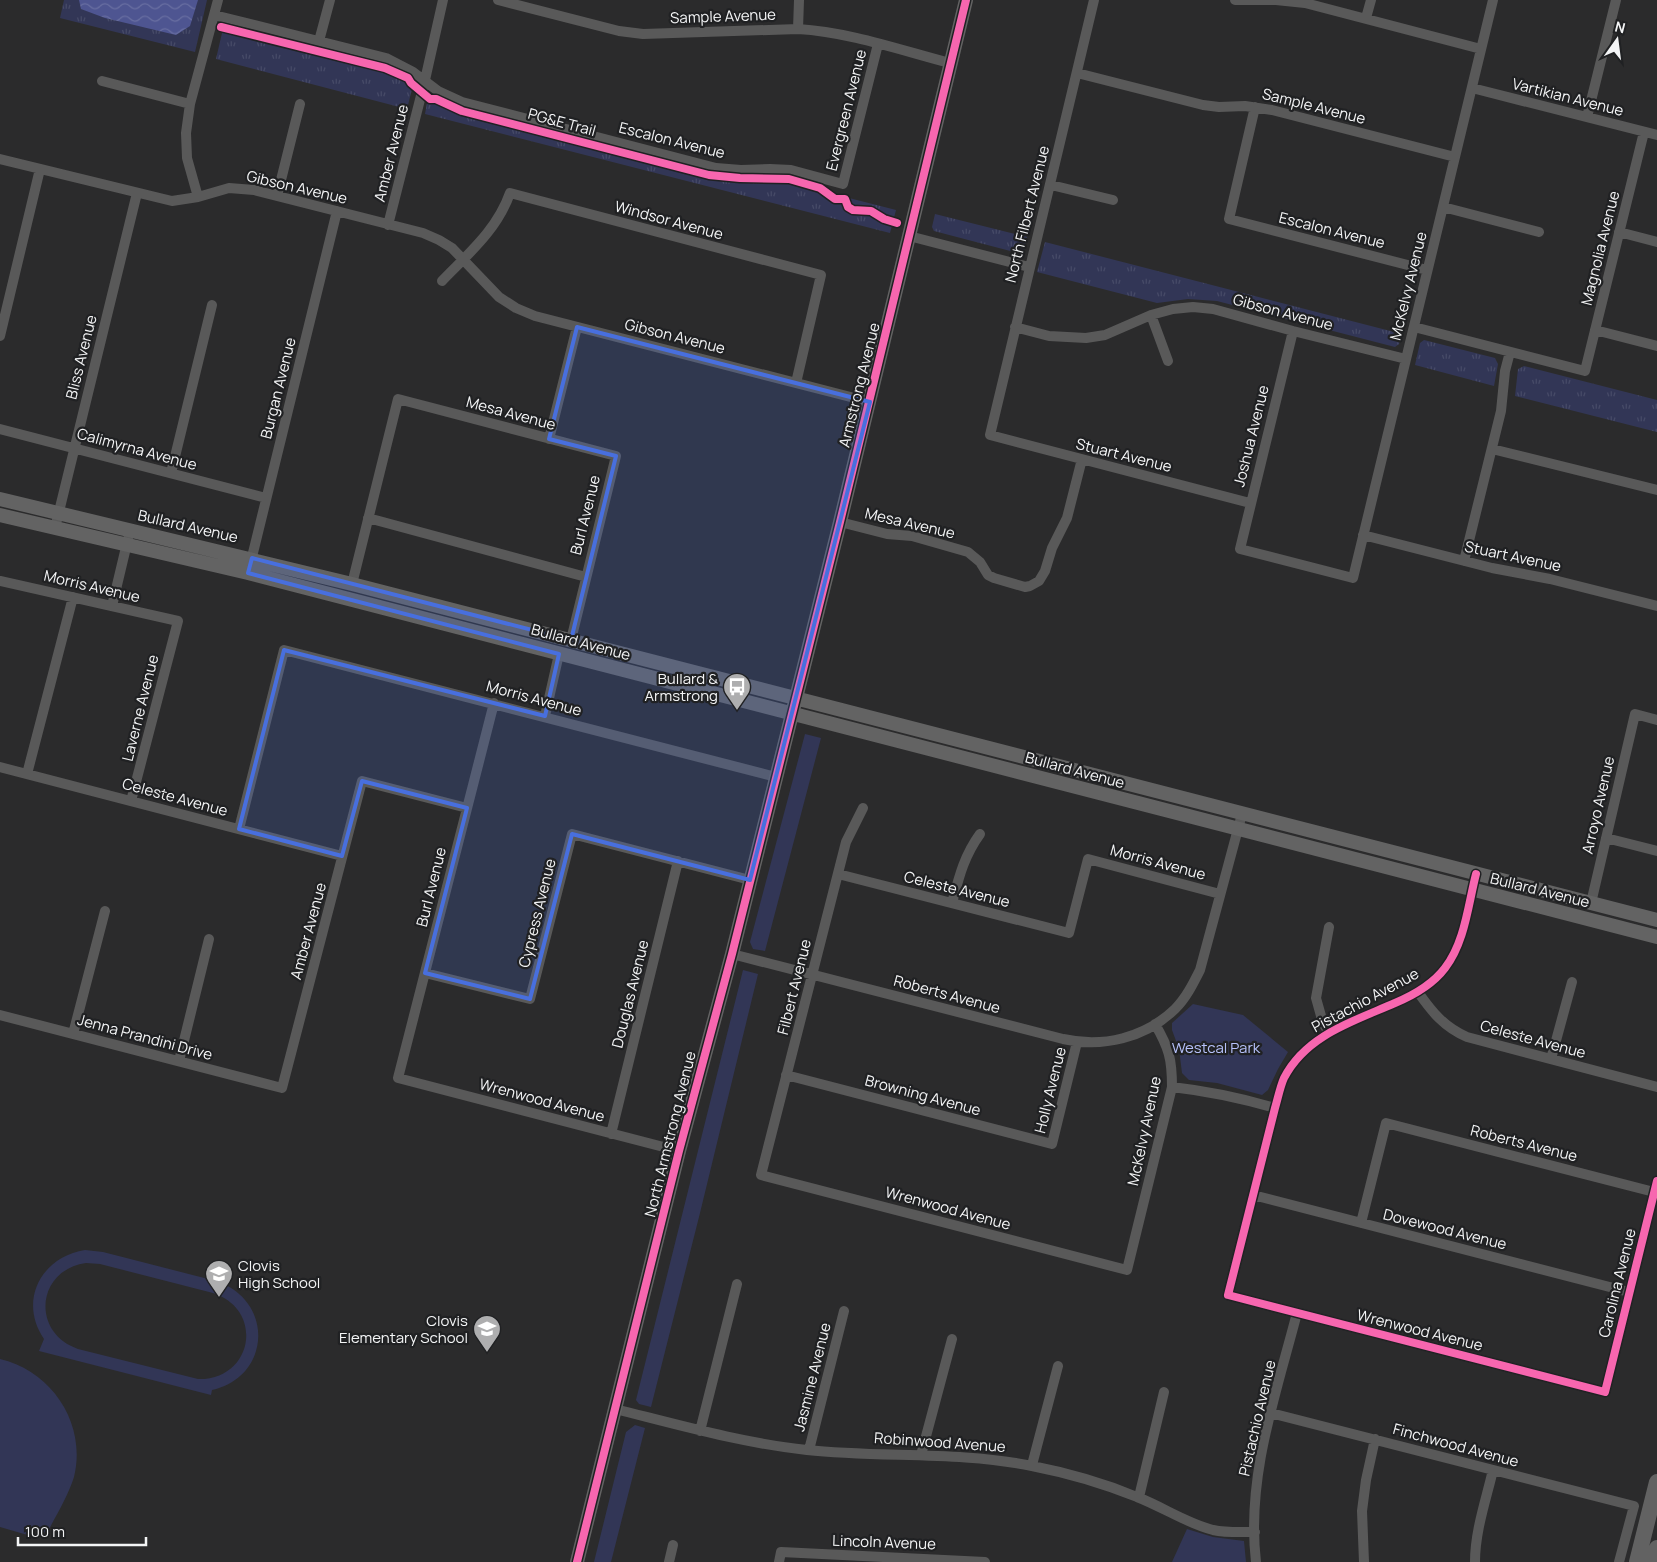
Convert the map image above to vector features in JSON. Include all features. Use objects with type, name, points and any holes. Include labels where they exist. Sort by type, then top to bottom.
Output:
[{"type":"main road","points":[[950,63],[966,0]]},
{"type":"main road","name":"Armstrong Avenue","points":[[792,714],[870,402],[950,63]]},
{"type":"main road","name":"Bullard Avenue","points":[[0,499],[252,558],[1657,920]]},
{"type":"main road","name":"Bullard Avenue","points":[[0,515],[248,573],[1657,938]]},
{"type":"main road","name":"Bullard Avenue","points":[[485,634],[518,636],[558,645],[570,640]]},
{"type":"main road","name":"North Armstrong Avenue","points":[[577,1562],[679,1151],[732,954],[792,714]]},
{"type":"main road","points":[[1534,905],[1550,902],[1585,909],[1591,903]]},
{"type":"main road","points":[[1637,1562],[1657,1482]]},
{"type":"main road","points":[[1653,1562],[1657,1548]]},
{"type":"street","points":[[198,198],[187,158],[186,133],[190,104],[218,0]]},
{"type":"street","points":[[319,42],[330,0]]},
{"type":"street","name":"Amber Avenue","points":[[388,225],[425,80],[443,0]]},
{"type":"street","name":"Sample Avenue","points":[[498,0],[619,31],[644,34],[814,30],[950,63]]},
{"type":"street","points":[[798,29],[799,0]]},
{"type":"street","name":"North Filbert Avenue","points":[[990,435],[1094,0]]},
{"type":"street","points":[[1235,0],[1276,0],[1305,3],[1481,49]]},
{"type":"street","points":[[1366,18],[1371,0]]},
{"type":"street","name":"McKelvy Avenue","points":[[1353,578],[1493,0]]},
{"type":"street","points":[[1587,117],[1616,0]]},
{"type":"street","name":"Escalon Avenue","points":[[214,15],[386,58],[413,72],[438,91],[462,102],[716,168],[791,170],[843,184]]},
{"type":"street","name":"Evergreen Avenue","points":[[843,184],[878,44]]},
{"type":"street","name":"Sample Avenue","points":[[1077,73],[1204,105],[1255,107],[1455,157]]},
{"type":"street","points":[[102,81],[190,104]]},
{"type":"street","name":"Vartikian Avenue","points":[[1472,88],[1657,135]]},
{"type":"street","points":[[277,196],[300,104]]},
{"type":"street","name":"Escalon Avenue","points":[[1255,107],[1228,220],[1428,270]]},
{"type":"street","name":"Magnolia Avenue","points":[[1510,352],[1584,371],[1644,132]]},
{"type":"street","name":"Gibson Avenue","points":[[0,159],[172,201],[198,198],[229,188],[254,190],[423,233],[452,248],[499,297],[516,308],[535,316],[870,402]]},
{"type":"street","points":[[0,336],[40,169]]},
{"type":"street","points":[[1051,185],[1113,200]]},
{"type":"street","name":"Bliss Avenue","points":[[55,528],[137,193]]},
{"type":"street","name":"Windsor Avenue","points":[[464,259],[498,220],[510,193],[821,275],[796,383]]},
{"type":"street","points":[[1442,207],[1540,232]]},
{"type":"street","name":"Burgan Avenue","points":[[248,573],[337,211]]},
{"type":"street","points":[[1618,232],[1657,242]]},
{"type":"street","points":[[909,236],[1029,267]]},
{"type":"street","points":[[442,281],[464,259]]},
{"type":"street","points":[[171,473],[212,305]]},
{"type":"street","name":"Gibson Avenue","points":[[1015,327],[1049,336],[1086,338],[1112,332],[1151,315],[1172,309],[1193,307],[1213,309],[1406,359]]},
{"type":"street","points":[[1151,315],[1168,362]]},
{"type":"street","points":[[550,439],[577,327]]},
{"type":"street","points":[[1414,327],[1510,352],[1503,383],[1501,411],[1464,561]]},
{"type":"street","points":[[1595,330],[1657,346]]},
{"type":"street","name":"Joshua Avenue","points":[[1293,331],[1240,549],[1353,578]]},
{"type":"street","name":"Mesa Avenue","points":[[368,518],[398,399],[616,456]]},
{"type":"street","name":"Calimyrna Avenue","points":[[0,429],[266,498]]},
{"type":"street","name":"Stuart Avenue","points":[[990,435],[1250,503]]},
{"type":"street","points":[[1492,449],[1657,490]]},
{"type":"street","name":"Burl Avenue","points":[[570,640],[616,456]]},
{"type":"street","name":"Mesa Avenue","points":[[840,522],[887,534],[912,536],[968,552],[980,562],[988,575],[1025,587],[1030,586],[1039,581],[1045,571],[1052,548],[1066,518],[1082,459]]},
{"type":"street","points":[[352,584],[368,518],[586,576]]},
{"type":"street","points":[[112,606],[131,530]]},
{"type":"street","name":"Stuart Avenue","points":[[1364,535],[1492,568],[1550,579],[1657,606]]},
{"type":"street","name":"Morris Avenue","points":[[0,581],[178,622]]},
{"type":"street","points":[[27,774],[73,597]]},
{"type":"street","name":"Laverne Avenue","points":[[131,801],[178,622]]},
{"type":"street","name":"Morris Avenue","points":[[239,829],[284,650],[776,777]]},
{"type":"street","points":[[545,716],[560,654]]},
{"type":"street","name":"Burl Avenue","points":[[398,1078],[494,703]]},
{"type":"street","name":"Arroyo Avenue","points":[[1591,903],[1634,714],[1657,720]]},
{"type":"street","name":"Celeste Avenue","points":[[0,768],[342,856]]},
{"type":"street","name":"Amber Avenue","points":[[282,1088],[362,781],[467,808]]},
{"type":"street","name":"Filbert Avenue","points":[[761,1175],[846,842],[863,808]]},
{"type":"street","points":[[1154,1024],[1175,1009],[1188,992],[1200,970],[1242,814]]},
{"type":"street","name":"Cypress Avenue","points":[[425,973],[530,999],[572,834],[678,861]]},
{"type":"street","points":[[952,903],[962,866],[970,848],[980,834]]},
{"type":"street","points":[[1606,838],[1657,851]]},
{"type":"street","name":"Morris Avenue","points":[[1068,933],[1088,858],[1220,894]]},
{"type":"street","points":[[678,861],[750,880]]},
{"type":"street","name":"Douglas Avenue","points":[[610,1134],[678,861]]},
{"type":"street","name":"Celeste Avenue","points":[[838,874],[1068,933]]},
{"type":"street","name":"Pistachio Avenue","points":[[1228,1295],[1284,1079],[1296,1060],[1310,1046],[1329,1033],[1418,992],[1444,969],[1454,954],[1460,939],[1476,874]]},
{"type":"street","points":[[73,1034],[105,911]]},
{"type":"street","points":[[1329,927],[1316,998],[1323,1022],[1329,1033]]},
{"type":"street","points":[[179,1062],[209,939]]},
{"type":"street","name":"Roberts Avenue","points":[[732,954],[1076,1042],[1095,1043],[1117,1040],[1136,1034],[1154,1024]]},
{"type":"street","points":[[1551,1059],[1572,982]]},
{"type":"street","name":"Celeste Avenue","points":[[1418,992],[1440,1021],[1454,1031],[1480,1041],[1657,1087]]},
{"type":"street","name":"Jenna Prandini Drive","points":[[0,1015],[282,1088]]},
{"type":"street","name":"McKelvy Avenue","points":[[1127,1270],[1172,1087],[1172,1066],[1166,1044],[1154,1024]]},
{"type":"street","name":"Holly Avenue","points":[[1052,1144],[1076,1042]]},
{"type":"street","name":"Browning Avenue","points":[[786,1075],[1052,1144]]},
{"type":"street","name":"Wrenwood Avenue","points":[[398,1078],[679,1151]]},
{"type":"street","points":[[1172,1087],[1202,1090],[1275,1108]]},
{"type":"street","name":"Roberts Avenue","points":[[1361,1223],[1386,1123],[1654,1192]]},
{"type":"street","name":"Wrenwood Avenue","points":[[761,1175],[1127,1270]]},
{"type":"street","name":"Carolina Avenue","points":[[1605,1392],[1657,1181]]},
{"type":"street","name":"Dovewood Avenue","points":[[1253,1195],[1629,1292]]},
{"type":"street","points":[[700,1431],[737,1284]]},
{"type":"street","name":"Wrenwood Avenue","points":[[1228,1295],[1605,1392]]},
{"type":"street","name":"Jasmine Avenue","points":[[809,1450],[844,1311]]},
{"type":"street","name":"Pistachio Avenue","points":[[1256,1562],[1254,1532],[1255,1499],[1259,1466],[1297,1313]]},
{"type":"street","points":[[921,1455],[952,1339]]},
{"type":"street","points":[[1032,1465],[1058,1366]]},
{"type":"street","points":[[1139,1497],[1164,1392]]},
{"type":"street","name":"Robinwood Avenue","points":[[615,1409],[700,1431],[768,1445],[809,1450],[962,1456],[1032,1465],[1073,1474],[1139,1497],[1194,1523],[1214,1530],[1254,1532]]},
{"type":"street","name":"Finchwood Avenue","points":[[1271,1413],[1634,1506],[1619,1562]]},
{"type":"street","points":[[1364,1562],[1362,1511],[1366,1480],[1375,1439]]},
{"type":"street","points":[[1475,1562],[1479,1528],[1494,1470]]},
{"type":"street","points":[[669,1562],[673,1545]]},
{"type":"street","name":"Lincoln Avenue","points":[[780,1557],[985,1562]]},
{"type":"highlighted area","points":[[577,327],[870,402],[750,880],[572,834],[530,999],[425,973],[467,808],[362,781],[342,856],[239,829],[284,650],[545,716],[559,654],[248,573],[252,558],[571,640],[616,456],[549,439]]},
{"type":"green space","points":[[64,0],[207,0],[195,52],[60,18]]},
{"type":"green space","points":[[228,30],[395,75],[409,81],[412,89],[407,109],[216,59],[222,33]]},
{"type":"green space","points":[[435,99],[453,109],[707,177],[734,181],[788,181],[815,187],[834,199],[843,200],[849,198],[896,210],[890,233],[425,114],[427,103]]},
{"type":"green space","points":[[935,214],[1027,237],[1024,250],[1018,253],[934,231],[932,227]]},
{"type":"green space","points":[[1045,242],[1402,334],[1399,344],[1395,347],[1217,301],[1188,299],[1157,303],[1037,272]]},
{"type":"green space","points":[[1424,340],[1495,358],[1498,364],[1494,386],[1415,365],[1420,343]]},
{"type":"green space","points":[[1524,366],[1657,400],[1657,432],[1515,396],[1518,369]]},
{"type":"green space","points":[[805,734],[821,738],[765,951],[753,949],[750,942]]},
{"type":"green space","points":[[743,970],[758,974],[651,1407],[639,1404],[636,1400]]},
{"type":"green space","name":"Westcal Park","points":[[1193,1004],[1243,1015],[1288,1052],[1268,1090],[1262,1095],[1217,1083],[1189,1080],[1182,1073],[1179,1049],[1172,1030],[1172,1023]]},
{"type":"green space","points":[[85,1250],[103,1252],[216,1281],[235,1291],[248,1304],[256,1320],[258,1337],[255,1354],[246,1370],[232,1382],[212,1390],[211,1395],[39,1351],[44,1339],[36,1325],[33,1310],[34,1296],[38,1283],[46,1271],[56,1262],[70,1254]],"holes":[[[86,1263],[100,1264],[213,1293],[230,1302],[240,1314],[246,1328],[246,1343],[241,1357],[231,1368],[217,1376],[198,1379],[78,1349],[63,1341],[52,1330],[47,1317],[46,1303],[49,1289],[57,1277],[69,1268]]]},
{"type":"green space","points":[[0,1359],[19,1365],[35,1375],[50,1388],[70,1420],[75,1438],[77,1457],[74,1477],[47,1533],[33,1529],[31,1536],[0,1527]]},
{"type":"green space","points":[[635,1425],[645,1428],[611,1562],[594,1562],[626,1432]]},
{"type":"green space","points":[[1187,1529],[1213,1537],[1244,1541],[1246,1562],[1172,1562]]},
{"type":"water","points":[[79,0],[198,0],[190,26],[176,35],[105,18],[81,9]]},
{"type":"cycle path","points":[[577,1562],[679,1151],[732,954],[840,522],[966,0]]},
{"type":"cycle path","name":"PG&E Trail","points":[[221,27],[385,68],[408,78],[411,83],[430,99],[436,99],[462,111],[709,175],[789,179],[820,188],[835,199],[845,199],[848,207],[853,210],[871,211],[884,219],[897,223]]},
{"type":"cycle path","points":[[1476,874],[1468,911],[1457,947],[1452,958],[1440,974],[1429,984],[1409,996],[1348,1023],[1318,1040],[1293,1063],[1284,1078],[1228,1295],[1605,1392],[1657,1181]]},
{"type":"place","name":"Bullard & Armstrong","points":[[737,711]]},
{"type":"place","name":"Clovis High School","points":[[219,1298]]},
{"type":"place","name":"Clovis Elementary School","points":[[487,1353]]}]
